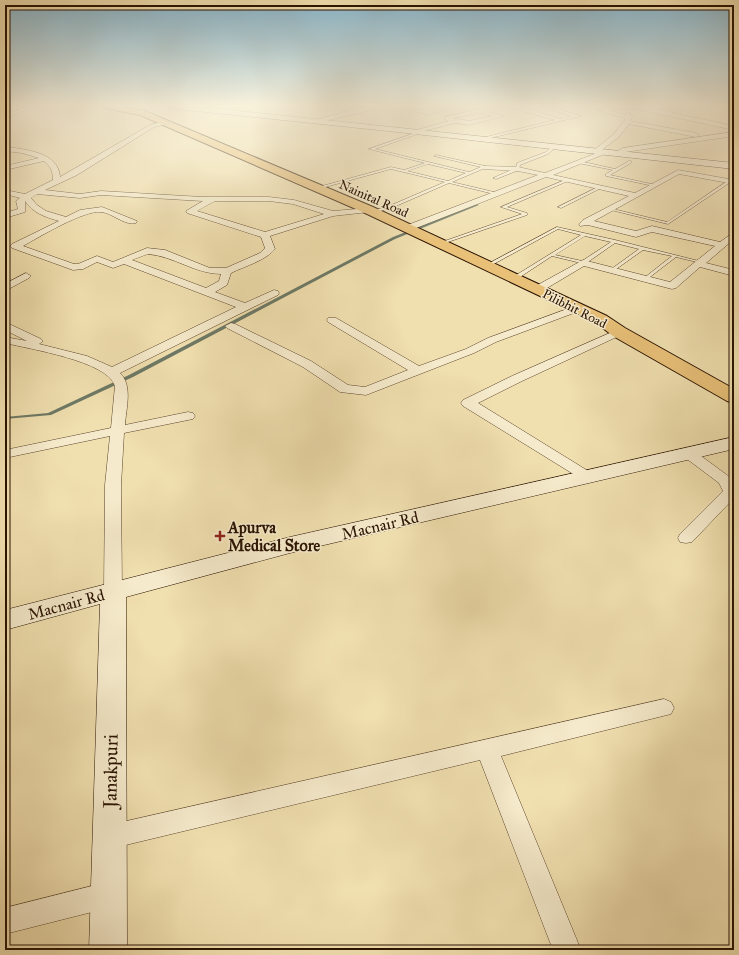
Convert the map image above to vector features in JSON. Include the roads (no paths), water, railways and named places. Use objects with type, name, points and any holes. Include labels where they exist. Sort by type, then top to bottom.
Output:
[{"type":"highway","name":"Nainital Road","points":[[230,151],[371,211],[411,230]]},
{"type":"highway","name":"Pilibhit Road","points":[[411,230],[601,319],[619,332],[734,397]]},
{"type":"main road","points":[[596,151],[734,166]]},
{"type":"main road","name":"Macnair Rd","points":[[5,620],[290,545],[734,443]]},
{"type":"main road","name":"Janakpuri","points":[[108,950],[112,592]]},
{"type":"street","points":[[17,151],[28,152],[45,159],[56,167],[58,174],[57,182]]},
{"type":"street","points":[[5,216],[22,210],[20,201],[26,197],[57,182],[110,151]]},
{"type":"street","points":[[411,230],[579,162],[600,151]]},
{"type":"street","points":[[617,153],[622,151]]},
{"type":"street","points":[[5,168],[45,159]]},
{"type":"street","points":[[484,167],[518,169],[543,176],[635,195]]},
{"type":"street","points":[[721,246],[652,230],[636,234],[584,223],[678,172],[732,181]]},
{"type":"street","points":[[5,192],[26,197],[39,207],[44,215],[66,220]]},
{"type":"street","points":[[37,192],[80,196]]},
{"type":"street","points":[[58,202],[80,196],[101,193],[213,199],[269,199],[294,202],[333,214]]},
{"type":"street","points":[[213,199],[190,211],[265,236],[306,221],[333,214],[371,211]]},
{"type":"street","points":[[133,220],[102,209],[83,212],[15,246],[73,267],[80,267],[97,259],[113,265],[147,251],[162,252],[209,271],[227,271],[263,255],[270,249],[265,236]]},
{"type":"street","points":[[538,289],[583,263],[672,286],[734,235]]},
{"type":"street","points":[[125,261],[245,307]]},
{"type":"street","points":[[700,263],[734,273]]},
{"type":"street","points":[[207,292],[223,283],[227,271]]},
{"type":"street","points":[[5,288],[26,276]]},
{"type":"street","points":[[117,379],[274,292]]},
{"type":"street","points":[[231,326],[307,364],[345,389],[366,391],[492,340],[578,308]]},
{"type":"street","points":[[332,320],[418,371]]},
{"type":"street","points":[[5,325],[24,336],[43,344],[39,348]]},
{"type":"street","points":[[588,477],[468,403],[516,379],[619,332]]},
{"type":"street","points":[[5,340],[86,359],[117,379]]},
{"type":"street","points":[[112,592],[113,485],[117,431],[117,379]]},
{"type":"street","points":[[5,454],[188,416]]},
{"type":"street","points":[[686,538],[731,492],[726,481],[688,454]]},
{"type":"street","points":[[109,837],[664,708]]},
{"type":"street","points":[[487,749],[567,950]]},
{"type":"street","points":[[5,921],[108,895]]},
{"type":"lane","points":[[377,151],[469,173]]},
{"type":"lane","points":[[495,178],[518,169],[518,164],[550,151]]},
{"type":"lane","points":[[436,156],[484,167]]},
{"type":"lane","points":[[579,162],[616,170]]},
{"type":"lane","points":[[630,162],[607,175],[654,185]]},
{"type":"lane","points":[[404,171],[428,163]]},
{"type":"lane","points":[[371,211],[394,205],[484,167]]},
{"type":"lane","points":[[318,188],[391,168],[497,194]]},
{"type":"lane","points":[[441,244],[526,214],[503,207],[566,181]]},
{"type":"lane","points":[[609,209],[668,223],[732,181]]},
{"type":"lane","points":[[560,207],[599,188]]},
{"type":"lane","points":[[488,265],[557,228],[700,263]]},
{"type":"lane","points":[[516,278],[585,234]]},
{"type":"lane","points":[[552,255],[583,263],[615,241]]},
{"type":"lane","points":[[612,271],[643,248]]},
{"type":"lane","points":[[646,279],[675,256]]},
{"type":"waterway","points":[[5,418],[49,414],[131,376],[394,238],[478,205]]},
{"type":"place","name":"Apurva Medical Store","points":[[220,536]]}]
